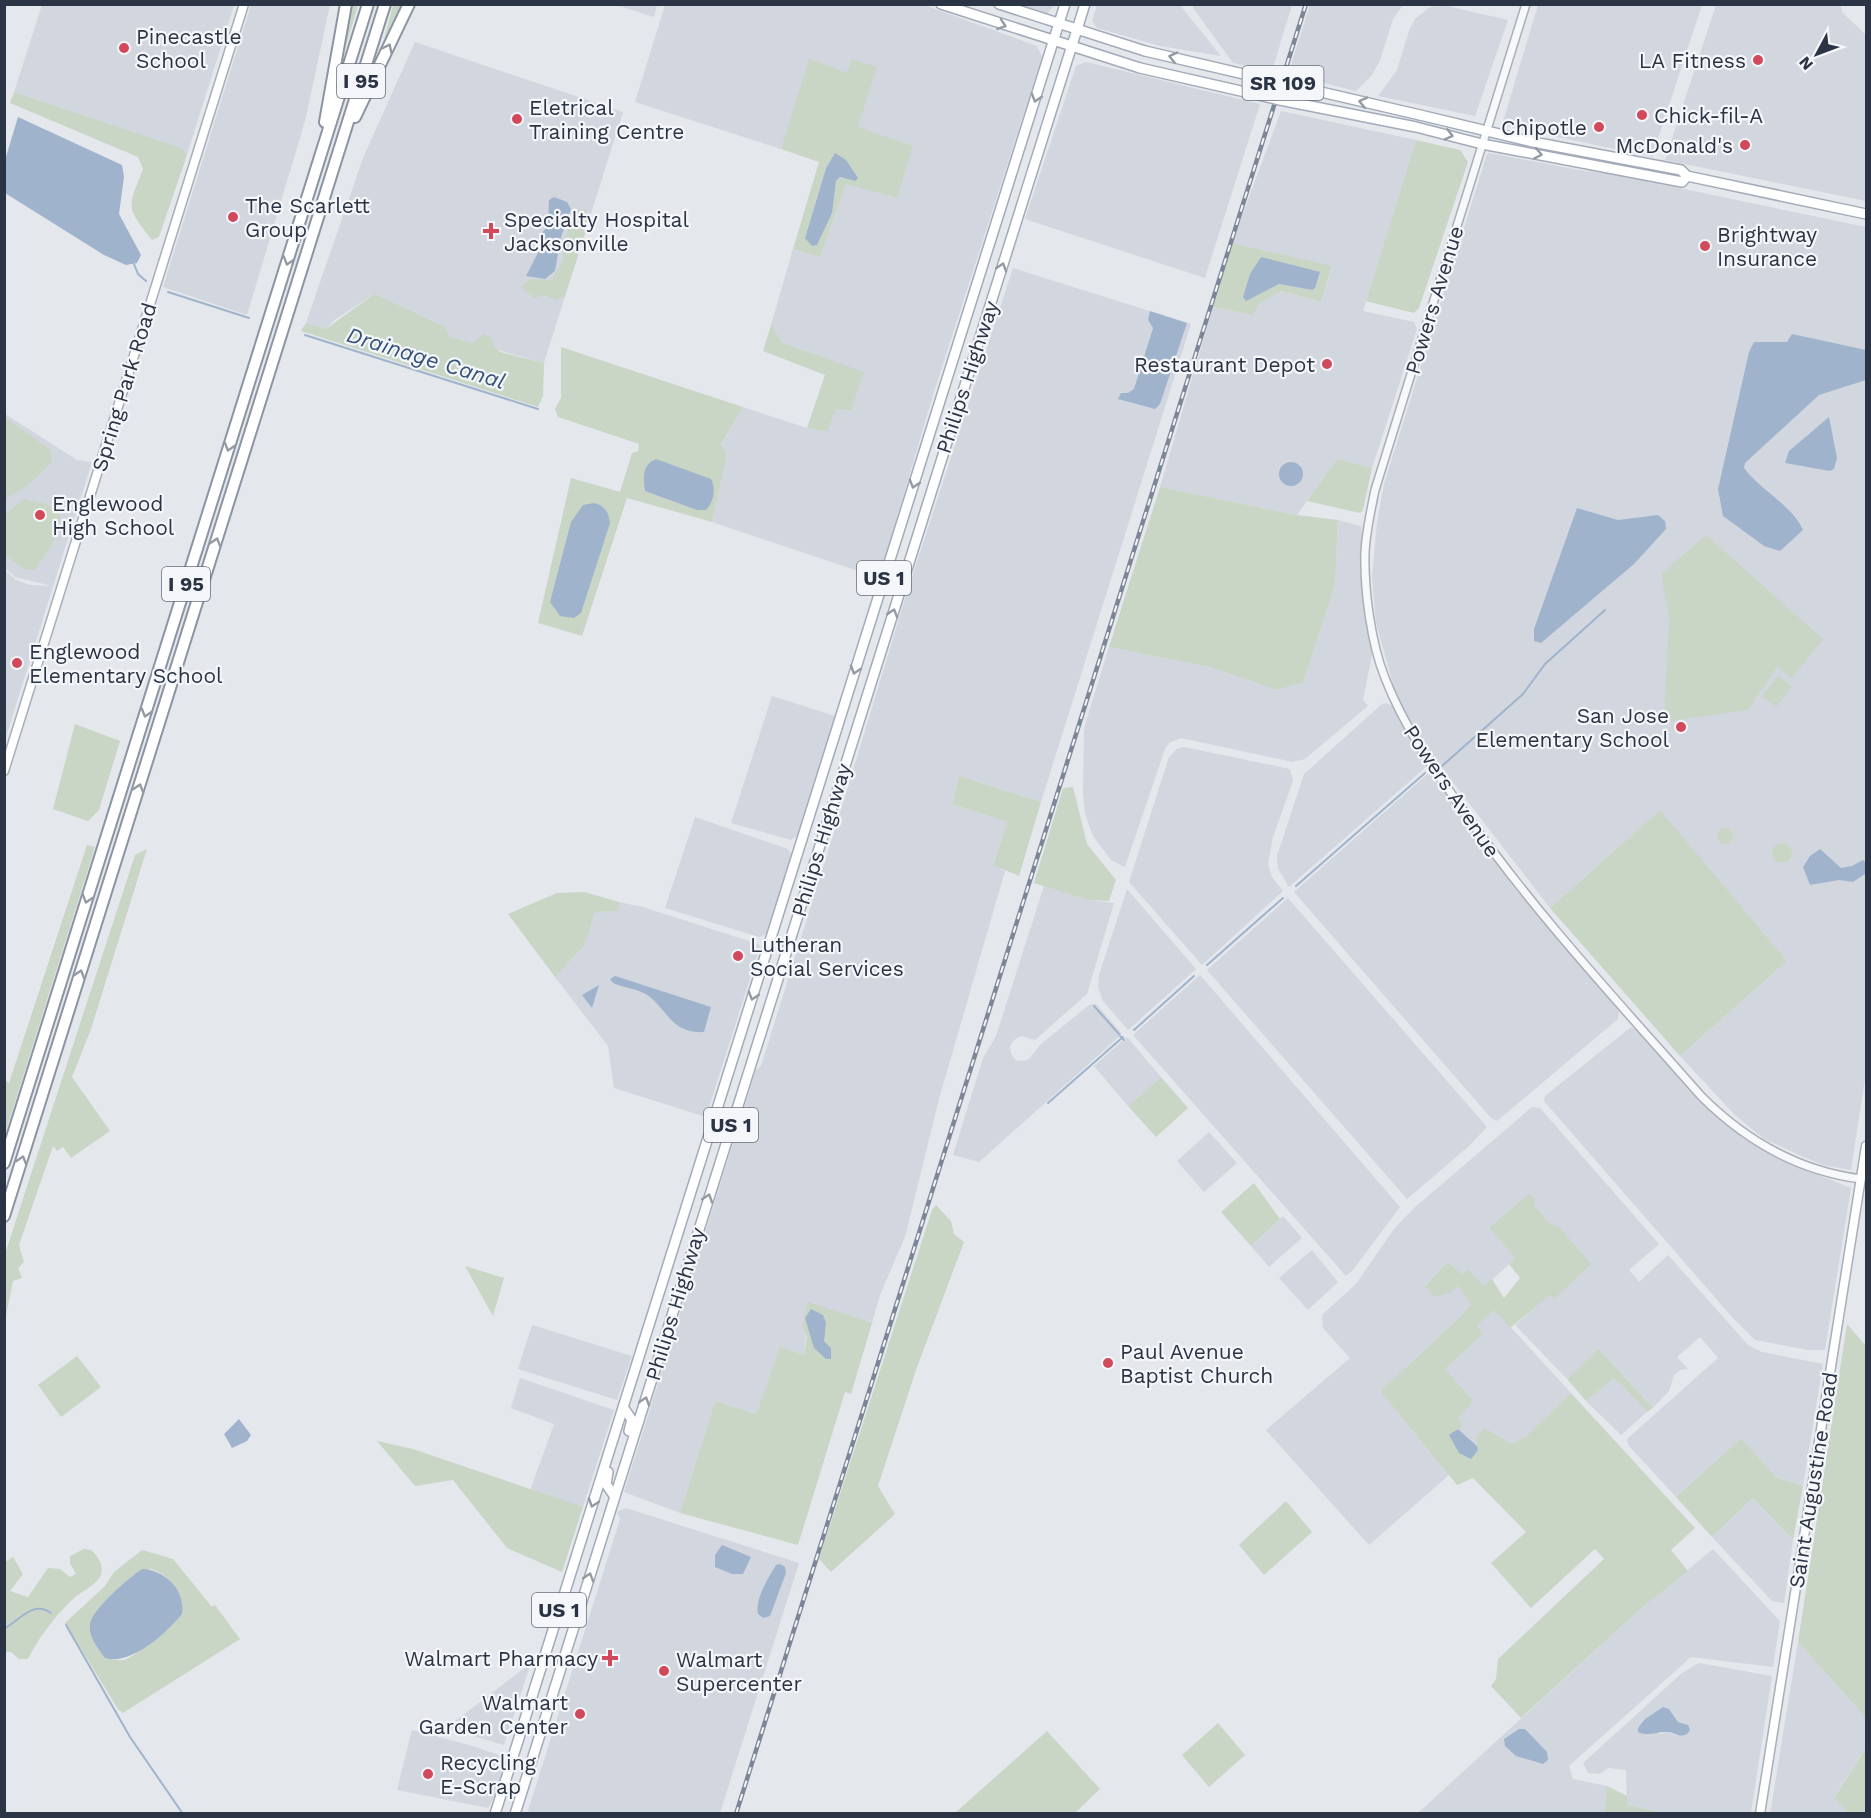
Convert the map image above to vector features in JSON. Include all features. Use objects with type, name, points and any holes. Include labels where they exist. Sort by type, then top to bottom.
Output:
[{"type":"highway","points":[[318,163],[346,4]]},
{"type":"highway","name":"I 95","points":[[4,1163],[368,4]]},
{"type":"highway","name":"I 95","points":[[4,1216],[385,4]]},
{"type":"highway","points":[[336,158],[409,4]]},
{"type":"main road","name":"Spring Park Road","points":[[4,771],[244,4]]},
{"type":"main road","name":"SR 109","points":[[941,4],[1053,42],[1140,68],[1264,97],[1416,127],[1482,144],[1682,182],[1687,176]]},
{"type":"main road","name":"SR 109","points":[[999,4],[1145,51],[1487,132],[1681,170],[1687,176],[1866,214]]},
{"type":"main road","name":"Philips Highway","points":[[495,1814],[1065,4]]},
{"type":"main road","name":"Philips Highway","points":[[515,1814],[1084,4]]},
{"type":"main road","points":[[1639,173],[1645,170],[1656,172],[1659,166]]},
{"type":"main road","name":"Saint Augustine Road","points":[[1760,1814],[1866,1146]]},
{"type":"main road","points":[[623,1407],[632,1420],[627,1440],[629,1450]]},
{"type":"main road","points":[[608,1455],[610,1464],[606,1484],[615,1497]]},
{"type":"street","name":"Powers Avenue","points":[[1526,4],[1385,451],[1368,522],[1365,552],[1370,611],[1385,677],[1405,722],[1426,759],[1509,875],[1701,1096],[1729,1122],[1770,1150],[1815,1170],[1861,1179]]},
{"type":"shaded area","points":[[1194,4],[1292,5],[1272,71],[1233,63],[1193,8]]},
{"type":"shaded area","name":"Pinecastle School","points":[[42,5],[234,5],[187,155],[180,148],[14,92]]},
{"type":"shaded area","points":[[251,5],[330,5],[305,121],[247,315],[163,287]]},
{"type":"shaded area","points":[[616,5],[657,5],[654,17]]},
{"type":"shaded area","points":[[665,5],[924,5],[1037,46],[1042,57],[934,392],[879,578],[712,522],[727,456],[721,446],[743,407],[826,432],[836,409],[851,411],[863,372],[783,343],[771,325],[793,249],[820,257],[846,183],[896,198],[901,180],[858,127],[848,73],[785,137],[781,149],[635,102]]},
{"type":"shaded area","points":[[1017,5],[1054,5],[1047,14]]},
{"type":"shaded area","points":[[1097,5],[1180,5],[1221,56],[1160,46],[1097,28],[1092,21]]},
{"type":"shaded area","points":[[1310,5],[1403,5],[1393,19],[1380,60],[1372,75],[1356,91],[1288,74]]},
{"type":"shaded area","points":[[1538,5],[1702,5],[1652,157],[1502,125]]},
{"type":"shaded area","points":[[1716,5],[1841,5],[1842,12],[1866,35],[1866,201],[1665,160]]},
{"type":"shaded area","points":[[1447,6],[1508,20],[1475,116],[1378,96],[1397,70],[1410,28],[1416,18],[1430,7]]},
{"type":"shaded area","points":[[415,42],[623,112],[544,363],[450,337],[374,294],[333,321],[326,329],[306,323],[363,158]]},
{"type":"shaded area","points":[[1086,62],[1260,104],[1205,278],[1025,219],[1076,66]]},
{"type":"shaded area","points":[[1281,111],[1416,140],[1363,311],[1414,322],[1417,329],[1372,468],[1337,459],[1297,515],[1160,487],[1213,307],[1253,315],[1259,304],[1280,291],[1321,302],[1332,267],[1232,243]]},
{"type":"shaded area","points":[[1487,154],[1612,174],[1866,227],[1866,1072],[1851,1170],[1822,1165],[1764,1139],[1735,1115],[1680,1056],[1787,961],[1659,811],[1550,908],[1415,733],[1396,695],[1376,623],[1372,577],[1377,523],[1384,484]]},
{"type":"shaded area","points":[[1013,268],[1191,324],[1041,802],[959,776],[952,804],[1007,822],[993,864],[1005,871],[939,1099],[905,1237],[880,1295],[872,1323],[809,1303],[804,1355],[780,1348],[756,1414],[715,1401],[680,1513],[624,1492],[756,1070],[761,1066],[908,589]]},
{"type":"shaded area","name":"Englewood High School","points":[[5,414],[77,460],[92,462],[5,740],[5,570],[16,580],[30,585],[52,586],[15,577],[5,568]]},
{"type":"shaded area","points":[[1338,520],[1361,526],[1373,650],[1363,700],[1368,706],[1305,759],[1293,762],[1181,738],[1169,743],[1125,867],[1111,860],[1093,836],[1085,813],[1083,793],[1084,728],[1109,647],[1213,668],[1276,690],[1303,683],[1335,585]]},
{"type":"shaded area","points":[[772,696],[835,716],[797,836],[791,840],[731,823]]},
{"type":"shaded area","points":[[1382,704],[1393,706],[1427,766],[1289,887],[1278,869],[1277,856],[1304,774]]},
{"type":"shaded area","points":[[1184,747],[1290,769],[1293,781],[1273,837],[1268,864],[1272,877],[1283,891],[1202,965],[1129,882],[1169,757],[1177,749]]},
{"type":"shaded area","points":[[1431,771],[1514,888],[1619,1010],[1618,1019],[1497,1121],[1491,1118],[1294,892]]},
{"type":"shaded area","points":[[695,817],[788,849],[792,855],[768,931],[764,935],[759,937],[665,908]]},
{"type":"shaded area","points":[[1044,886],[1088,900],[1114,903],[1087,994],[1035,1040],[1021,1036],[1014,1040],[1010,1046],[1011,1053],[1015,1060],[1029,1059],[1040,1045],[1089,1005],[1096,1004],[1122,1034],[979,1162],[953,1155],[983,1058],[996,1036]]},
{"type":"shaded area","points":[[1127,889],[1196,969],[1128,1030],[1103,1001],[1098,987],[1099,975]]},
{"type":"shaded area","points":[[1288,898],[1487,1127],[1469,1146],[1407,1199],[1207,970]]},
{"type":"shaded area","points":[[619,902],[643,907],[758,944],[760,947],[706,1117],[614,1088],[608,1046],[555,977],[583,947],[595,912],[619,911]]},
{"type":"shaded area","points":[[1200,975],[1400,1207],[1353,1270],[1346,1276],[1133,1035]]},
{"type":"shaded area","points":[[1631,1027],[1638,1031],[1718,1117],[1744,1139],[1781,1160],[1851,1188],[1825,1350],[1808,1350],[1755,1340],[1732,1317],[1544,1101],[1545,1096]]},
{"type":"shaded area","points":[[1127,1037],[1161,1077],[1128,1106],[1094,1066]]},
{"type":"shaded area","points":[[1532,1107],[1540,1108],[1659,1244],[1629,1270],[1639,1282],[1668,1255],[1748,1345],[1762,1352],[1823,1364],[1803,1486],[1777,1478],[1741,1438],[1676,1497],[1629,1446],[1627,1439],[1718,1358],[1700,1337],[1677,1357],[1688,1369],[1680,1370],[1674,1375],[1669,1391],[1653,1408],[1600,1350],[1567,1379],[1515,1325],[1550,1294],[1553,1299],[1550,1224],[1534,1205],[1534,1198],[1516,1258],[1484,1287],[1468,1269],[1463,1275],[1449,1263],[1425,1285],[1458,1286],[1471,1304],[1457,1320],[1380,1391],[1449,1475],[1369,1545],[1266,1430],[1350,1358],[1323,1328],[1322,1315],[1356,1284],[1394,1229],[1414,1208]]},
{"type":"shaded area","points":[[1209,1132],[1237,1163],[1204,1192],[1177,1161]]},
{"type":"shaded area","points":[[1283,1216],[1302,1238],[1269,1267],[1251,1246]]},
{"type":"shaded area","points":[[1312,1250],[1338,1282],[1308,1310],[1279,1278]]},
{"type":"shaded area","points":[[1494,1309],[1571,1393],[1526,1436],[1512,1444],[1485,1428],[1475,1437],[1477,1446],[1458,1429],[1463,1426],[1458,1418],[1445,1369],[1483,1334],[1476,1325]]},
{"type":"shaded area","points":[[532,1325],[632,1356],[617,1400],[518,1369]]},
{"type":"shaded area","points":[[520,1378],[614,1410],[583,1507],[530,1491],[554,1424],[511,1408]]},
{"type":"shaded area","points":[[1613,1379],[1621,1384],[1647,1412],[1621,1435],[1586,1401]]},
{"type":"shaded area","points":[[1753,1498],[1793,1540],[1784,1603],[1772,1601],[1712,1537]]},
{"type":"shaded area","points":[[626,1508],[799,1563],[720,1813],[527,1814],[620,1519],[617,1512]]},
{"type":"shaded area","points":[[1713,1549],[1780,1621],[1773,1667],[1691,1657],[1569,1766],[1573,1779],[1607,1786],[1604,1813],[1417,1814],[1645,1605]]},
{"type":"shaded area","points":[[1798,1642],[1866,1718],[1866,1748],[1834,1797],[1848,1813],[1770,1814]]},
{"type":"shaded area","points":[[531,1663],[504,1745],[446,1728]]},
{"type":"shaded area","points":[[1699,1663],[1772,1676],[1751,1813],[1666,1813],[1627,1805],[1626,1770],[1608,1768],[1600,1774],[1588,1773],[1583,1763],[1682,1673]],"holes":[[[1669,1709],[1678,1722],[1678,1736],[1638,1728],[1652,1714]]]},
{"type":"shaded area","points":[[412,1730],[473,1746],[499,1755],[505,1760],[498,1789],[488,1808],[397,1790]]},
{"type":"green space","points":[[349,5],[358,5],[337,76]]},
{"type":"green space","points":[[393,5],[406,5],[382,47]]},
{"type":"green space","points":[[809,59],[847,73],[852,59],[877,67],[858,127],[913,146],[897,198],[846,184],[820,257],[793,249],[819,162],[781,149]],"holes":[[[835,153],[855,181],[840,177],[836,181],[805,238],[826,168]]]},
{"type":"green space","points":[[14,92],[181,148],[187,155],[159,237],[152,240],[133,213],[132,200],[143,169],[138,157],[10,103]]},
{"type":"green space","points":[[1416,140],[1460,150],[1468,162],[1419,308],[1414,313],[1366,301]]},
{"type":"green space","points":[[585,209],[590,218],[565,296],[556,300],[545,295],[534,298],[521,287],[532,279],[552,280],[563,259],[563,246],[574,212]]},
{"type":"green space","points":[[1232,243],[1332,266],[1321,302],[1281,291],[1259,304],[1253,315],[1213,307]],"holes":[[[1260,257],[1312,290],[1279,284],[1255,295]]]},
{"type":"green space","points":[[374,294],[445,327],[450,337],[473,343],[483,334],[492,338],[494,347],[500,352],[544,363],[543,396],[538,407],[301,331],[306,323],[326,329]]},
{"type":"green space","points":[[771,325],[783,343],[864,372],[851,411],[836,409],[827,432],[807,428],[825,375],[763,351]]},
{"type":"green space","points":[[561,347],[743,407],[721,445],[727,456],[712,522],[627,498],[582,636],[538,623],[571,478],[620,492],[632,453],[638,451],[639,444],[558,417],[555,409],[561,398]]},
{"type":"green space","points":[[4,417],[51,450],[52,462],[30,484],[5,499]]},
{"type":"green space","points":[[1337,459],[1372,468],[1363,510],[1360,513],[1307,501]]},
{"type":"green space","points":[[1160,487],[1297,515],[1338,520],[1335,585],[1303,683],[1276,690],[1213,668],[1109,647]]},
{"type":"green space","points":[[24,499],[46,504],[61,516],[52,546],[34,570],[25,570],[4,554],[5,515]]},
{"type":"green space","points":[[1706,535],[1823,639],[1792,678],[1777,667],[1748,710],[1669,721],[1664,716],[1669,617],[1661,574]]},
{"type":"green space","points":[[1778,676],[1792,686],[1776,707],[1762,696]]},
{"type":"green space","points":[[75,724],[120,741],[99,810],[88,821],[53,809]]},
{"type":"green space","points":[[959,776],[1041,802],[1019,876],[993,865],[1007,822],[952,804]]},
{"type":"green space","points":[[1073,787],[1087,844],[1116,880],[1109,901],[1088,900],[1034,883],[1063,788]]},
{"type":"green space","points":[[1660,810],[1787,961],[1680,1056],[1550,908]]},
{"type":"green space","points":[[1722,828],[1728,828],[1733,836],[1731,842],[1722,844],[1717,839],[1717,833]]},
{"type":"green space","points":[[1782,843],[1789,846],[1792,853],[1789,860],[1782,863],[1775,860],[1772,853],[1775,846]]},
{"type":"green space","points":[[87,845],[95,847],[5,1134],[5,1080],[9,1083]]},
{"type":"green space","points":[[147,849],[91,1029],[72,1077],[110,1131],[71,1158],[63,1147],[57,1151],[53,1146],[19,1245],[24,1262],[18,1268],[22,1278],[13,1281],[5,1320],[5,1254],[135,855]]},
{"type":"green space","points":[[584,892],[619,902],[619,911],[595,912],[584,946],[555,977],[508,914],[557,893]]},
{"type":"green space","points":[[1161,1077],[1188,1108],[1156,1137],[1128,1106]]},
{"type":"green space","points":[[1254,1183],[1280,1219],[1251,1246],[1221,1212]]},
{"type":"green space","points":[[1529,1194],[1534,1198],[1534,1205],[1550,1224],[1559,1227],[1591,1264],[1554,1299],[1550,1295],[1510,1328],[1494,1310],[1477,1325],[1483,1334],[1445,1369],[1473,1401],[1458,1418],[1463,1426],[1449,1436],[1478,1450],[1475,1437],[1485,1428],[1512,1444],[1526,1436],[1571,1393],[1695,1528],[1671,1550],[1688,1571],[1645,1605],[1521,1718],[1491,1686],[1496,1679],[1498,1659],[1604,1559],[1595,1549],[1531,1608],[1491,1563],[1526,1532],[1473,1478],[1457,1485],[1380,1391],[1457,1320],[1471,1304],[1458,1286],[1450,1293],[1435,1297],[1425,1286],[1448,1262],[1462,1274],[1468,1269],[1484,1286],[1492,1279],[1504,1298],[1520,1278],[1509,1264],[1516,1258],[1489,1228]]},
{"type":"green space","points":[[936,1205],[951,1221],[954,1234],[964,1242],[916,1370],[878,1486],[895,1514],[831,1572],[819,1559],[932,1210]]},
{"type":"green space","points":[[465,1266],[504,1278],[493,1316]]},
{"type":"green space","points":[[808,1302],[872,1323],[851,1394],[845,1392],[798,1545],[680,1513],[715,1401],[756,1414],[780,1347],[804,1355],[807,1336],[802,1326]]},
{"type":"green space","points":[[1847,1324],[1866,1346],[1866,1718],[1798,1642]]},
{"type":"green space","points":[[1599,1349],[1653,1408],[1647,1412],[1621,1384],[1613,1379],[1586,1401],[1567,1379]]},
{"type":"green space","points":[[77,1356],[101,1387],[61,1417],[38,1385]]},
{"type":"green space","points":[[1741,1438],[1777,1478],[1803,1486],[1793,1540],[1753,1498],[1712,1537],[1676,1497]]},
{"type":"green space","points":[[377,1441],[413,1449],[583,1507],[562,1572],[507,1548],[453,1480],[415,1486]]},
{"type":"green space","points":[[1286,1501],[1312,1532],[1264,1575],[1239,1545]]},
{"type":"green space","points":[[84,1549],[91,1550],[100,1561],[102,1571],[99,1579],[60,1612],[42,1635],[28,1659],[19,1659],[11,1652],[5,1652],[5,1562],[13,1557],[23,1574],[10,1591],[28,1597],[48,1568],[60,1569],[70,1577],[76,1574],[70,1563],[70,1556]]},
{"type":"green space","points":[[142,1550],[173,1559],[212,1607],[215,1605],[240,1639],[123,1713],[118,1709],[65,1623],[105,1586],[114,1572]],"holes":[[[151,1569],[162,1574],[176,1589],[181,1598],[181,1613],[172,1626],[131,1657],[124,1660],[105,1658],[94,1641],[123,1585],[133,1575]]]},
{"type":"green space","points":[[1218,1723],[1245,1755],[1209,1787],[1182,1755]]},
{"type":"green space","points":[[1047,1731],[1100,1789],[1075,1813],[955,1813]]},
{"type":"green space","points":[[1866,1748],[1866,1813],[1848,1813],[1834,1798]]},
{"type":"green space","points":[[1607,1786],[1627,1796],[1627,1805],[1665,1813],[1604,1813]]},
{"type":"water","points":[[18,117],[122,165],[124,177],[119,214],[141,255],[137,263],[126,265],[104,255],[5,193],[5,160]]},
{"type":"water","points":[[835,153],[846,160],[858,178],[855,181],[840,177],[836,181],[832,213],[817,245],[812,246],[805,238],[826,168]]},
{"type":"water","points":[[554,197],[567,202],[571,209],[561,237],[555,271],[545,279],[526,276],[539,251],[542,233],[548,225],[549,200]]},
{"type":"water","points":[[1261,257],[1320,272],[1315,288],[1312,290],[1279,284],[1246,301],[1243,297],[1250,274]]},
{"type":"water","points":[[1150,311],[1187,323],[1160,404],[1155,409],[1118,399],[1121,393],[1128,393],[1134,389],[1153,328],[1148,320]]},
{"type":"water","points":[[1792,334],[1866,350],[1866,380],[1819,395],[1745,463],[1744,468],[1792,513],[1803,530],[1780,551],[1764,546],[1723,516],[1718,489],[1749,352],[1754,342],[1787,342]]},
{"type":"water","points":[[1829,417],[1837,458],[1834,469],[1830,471],[1785,463],[1789,451]]},
{"type":"water","points":[[656,459],[711,479],[713,495],[706,510],[697,510],[645,491],[646,468]]},
{"type":"water","points":[[1286,462],[1296,462],[1303,469],[1303,479],[1296,486],[1286,486],[1279,479],[1279,469]]},
{"type":"water","points":[[594,503],[605,510],[610,523],[581,613],[574,618],[560,616],[550,602],[571,522],[583,505]]},
{"type":"water","points":[[1577,508],[1618,520],[1658,515],[1665,521],[1666,529],[1634,564],[1541,643],[1534,641],[1534,629]]},
{"type":"water","points":[[1820,849],[1841,868],[1852,866],[1863,860],[1866,863],[1865,874],[1853,882],[1839,880],[1810,885],[1803,867],[1810,856]]},
{"type":"water","points":[[615,976],[711,1007],[704,1032],[694,1032],[678,1026],[646,994],[613,983],[610,979]]},
{"type":"water","points":[[599,985],[592,1008],[582,995]]},
{"type":"water","points":[[811,1309],[823,1315],[826,1323],[824,1341],[831,1348],[831,1359],[826,1359],[814,1348],[805,1318]]},
{"type":"water","points":[[239,1419],[251,1435],[247,1441],[232,1448],[224,1434]]},
{"type":"water","points":[[1458,1429],[1477,1446],[1478,1450],[1471,1459],[1459,1453],[1449,1435]]},
{"type":"water","points":[[722,1545],[751,1557],[743,1574],[732,1574],[715,1567],[715,1555]]},
{"type":"water","points":[[780,1564],[785,1567],[786,1573],[770,1616],[763,1618],[758,1614],[760,1595],[776,1565]]},
{"type":"water","points":[[142,1569],[159,1573],[172,1583],[181,1597],[182,1614],[158,1638],[136,1653],[115,1659],[105,1658],[91,1633],[92,1618],[112,1594]]},
{"type":"water","points":[[1663,1707],[1669,1709],[1678,1722],[1688,1725],[1690,1730],[1687,1734],[1681,1736],[1668,1732],[1646,1734],[1638,1732],[1638,1728],[1645,1719]]},
{"type":"water","points":[[1519,1729],[1525,1729],[1547,1752],[1548,1760],[1543,1764],[1516,1756],[1505,1746],[1504,1739]]},
{"type":"waterway","name":"Drainage Canal","points":[[134,264],[138,274],[146,281]]},
{"type":"waterway","name":"Drainage Canal","points":[[168,292],[249,318]]},
{"type":"waterway","name":"Drainage Canal","points":[[305,335],[538,409]]},
{"type":"waterway","points":[[1442,766],[1523,694],[1545,664],[1605,610]]},
{"type":"waterway","points":[[1296,886],[1425,773]]},
{"type":"waterway","points":[[1207,965],[1283,898]]},
{"type":"waterway","points":[[1134,1030],[1194,976]]},
{"type":"waterway","points":[[1094,1006],[1119,1034]]},
{"type":"waterway","points":[[1120,1036],[1124,1040]]},
{"type":"waterway","points":[[1048,1103],[1123,1037]]},
{"type":"waterway","points":[[4,1629],[32,1610],[38,1609],[51,1613]]},
{"type":"waterway","points":[[66,1625],[130,1737],[183,1814]]},
{"type":"railway","points":[[736,1814],[1306,4]]},
{"type":"place","name":"Pinecastle School","points":[[124,48]]},
{"type":"place","name":"LA Fitness","points":[[1758,60]]},
{"type":"place","name":"Chick-fil-A","points":[[1642,115]]},
{"type":"place","name":"Eletrical Training Centre","points":[[517,119]]},
{"type":"place","name":"Chipotle","points":[[1599,127]]},
{"type":"place","name":"McDonald's","points":[[1745,145]]},
{"type":"place","name":"The Scarlett Group","points":[[233,217]]},
{"type":"place","name":"Specialty Hospital Jacksonville","points":[[491,231]]},
{"type":"place","name":"Brightway Insurance","points":[[1705,246]]},
{"type":"place","name":"Restaurant Depot","points":[[1327,364]]},
{"type":"place","name":"Englewood High School","points":[[40,515]]},
{"type":"place","name":"Englewood Elementary School","points":[[17,663]]},
{"type":"place","name":"San Jose Elementary School","points":[[1681,727]]},
{"type":"place","name":"Lutheran Social Services","points":[[738,956]]},
{"type":"place","name":"Paul Avenue Baptist Church","points":[[1108,1363]]},
{"type":"place","name":"Walmart Pharmacy","points":[[610,1658]]},
{"type":"place","name":"Walmart Supercenter","points":[[664,1671]]},
{"type":"place","name":"Walmart Garden Center","points":[[580,1714]]},
{"type":"place","name":"Recycling E-Scrap","points":[[428,1774]]}]
